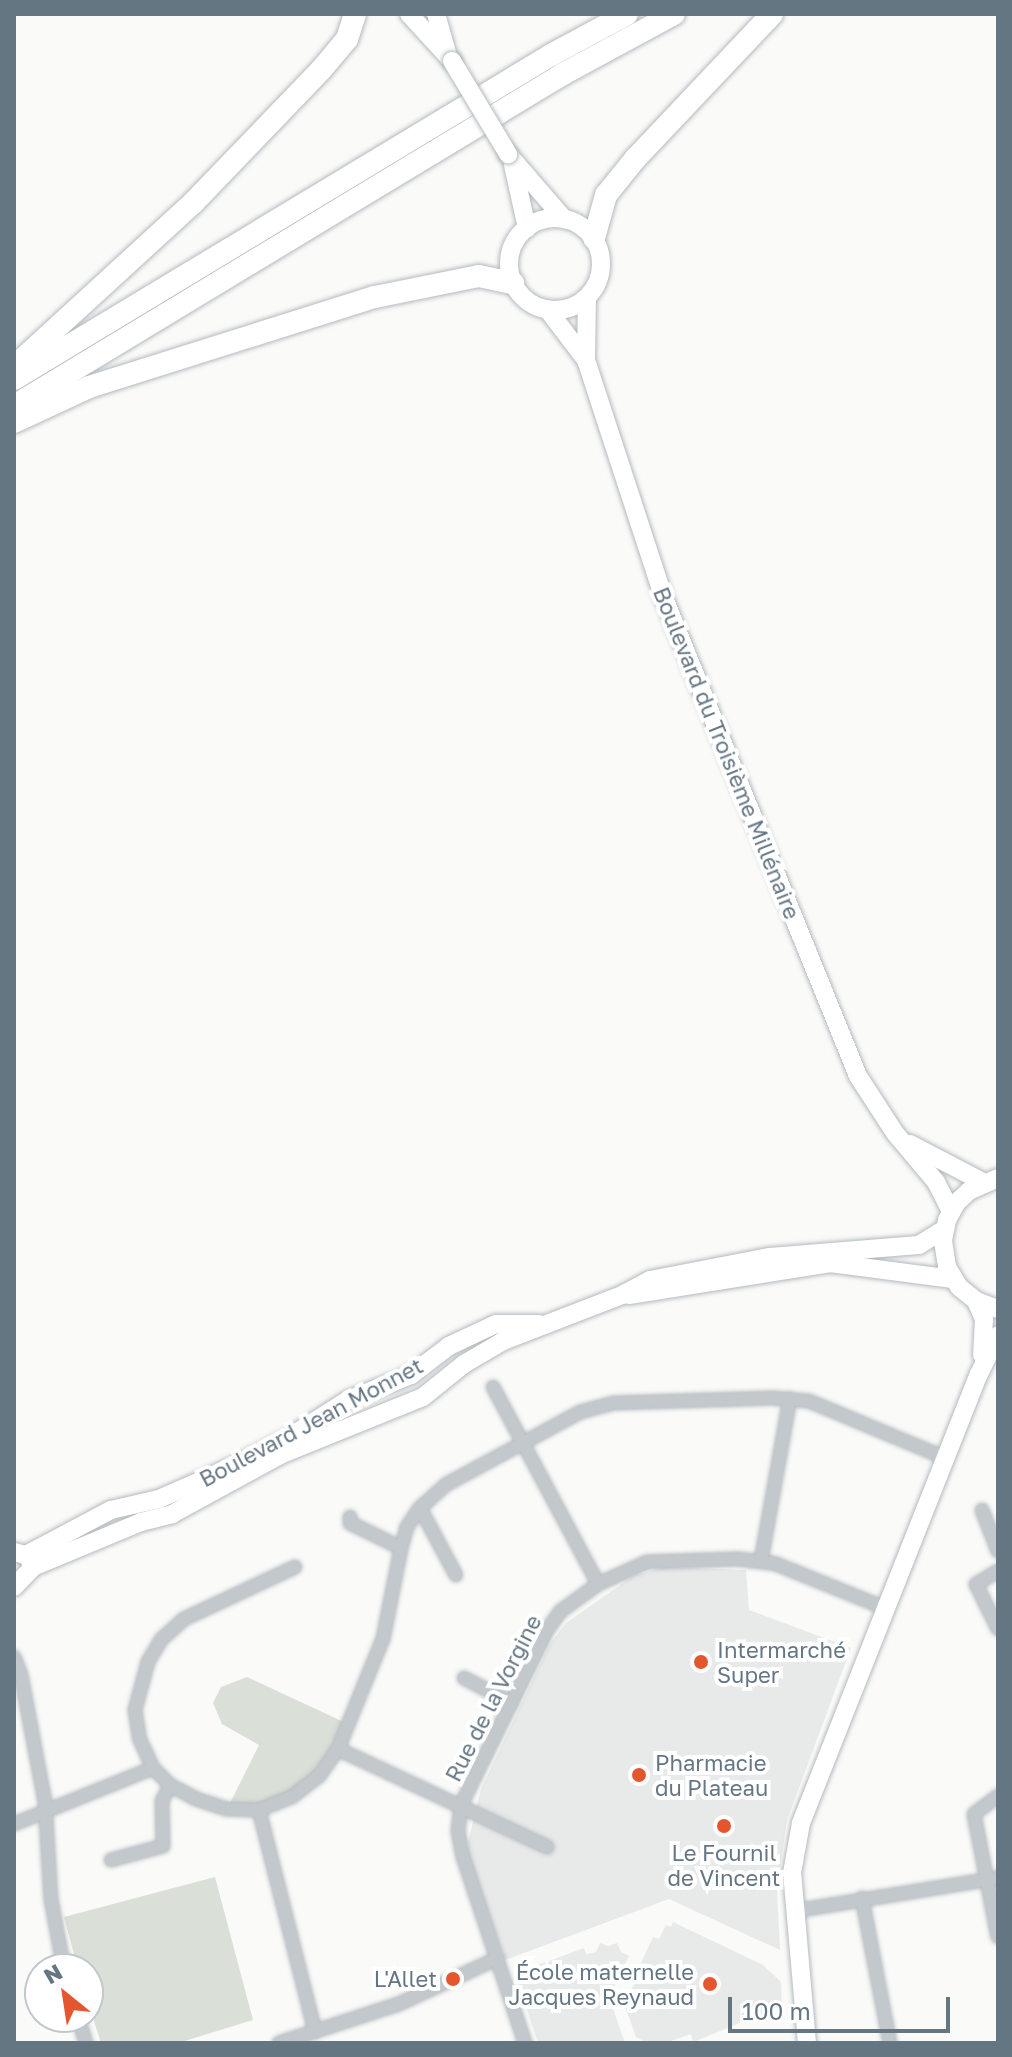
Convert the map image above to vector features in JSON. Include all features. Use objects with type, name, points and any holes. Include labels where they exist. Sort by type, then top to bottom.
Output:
[{"type":"highway","points":[[14,367],[193,203],[321,70],[347,39],[355,14]]},
{"type":"highway","points":[[14,379],[537,63],[627,14]]},
{"type":"highway","points":[[14,406],[563,74],[674,14]]},
{"type":"highway","points":[[594,238],[606,195],[647,146],[772,14]]},
{"type":"highway","points":[[14,422],[89,387],[375,297],[479,276],[513,283]]},
{"type":"street","points":[[409,14],[450,58],[510,158],[564,219],[586,229],[594,238],[602,263],[600,275],[587,298],[576,306],[548,310],[522,296],[513,283],[511,254],[527,228],[538,221],[564,219]]},
{"type":"street","points":[[436,14],[450,58]]},
{"type":"street","points":[[510,158],[527,228]]},
{"type":"street","name":"Boulevard du Troisième Millénaire","points":[[587,298],[586,360],[664,598],[858,1076],[895,1133],[936,1182],[948,1220]]},
{"type":"street","name":"Boulevard du Troisième Millénaire","points":[[548,310],[586,360]]},
{"type":"street","name":"Boulevard du Troisième Millénaire","points":[[895,1133],[938,1161],[991,1180]]},
{"type":"street","name":"Boulevard Jean Monnet","points":[[25,1558],[172,1514],[280,1455],[423,1397],[464,1364],[503,1341],[553,1324],[650,1280],[740,1262],[919,1245],[948,1220],[969,1191],[991,1180]]},
{"type":"street","points":[[948,1220],[944,1254],[953,1279],[976,1301],[998,1309]]},
{"type":"street","name":"Boulevard Jean Monnet","points":[[622,1295],[655,1293],[830,1263],[953,1279]]},
{"type":"street","points":[[976,1301],[986,1335],[979,1374]]},
{"type":"street","name":"Boulevard Jean Monnet","points":[[14,1587],[25,1558],[111,1510],[159,1499],[280,1443],[348,1400],[411,1375],[449,1346],[496,1324],[553,1324]]},
{"type":"street","points":[[807,2043],[792,1873],[801,1823],[836,1743],[885,1608],[945,1458],[998,1335]]},
{"type":"street","points":[[493,1387],[598,1584]]},
{"type":"street","points":[[295,1567],[184,1619],[161,1640],[139,1682],[135,1710],[140,1740],[153,1768],[170,1785],[196,1799],[227,1809],[259,1810],[302,1789],[319,1776],[338,1749],[383,1639],[401,1548],[407,1527],[420,1508],[447,1484],[597,1405],[790,1399],[826,1407],[945,1458]]},
{"type":"street","points":[[761,1561],[790,1399]]},
{"type":"street","points":[[420,1508],[456,1575]]},
{"type":"street","points":[[982,1510],[998,1551]]},
{"type":"street","points":[[350,1517],[350,1523],[401,1548]]},
{"type":"street","name":"Rue de la Vorgine","points":[[525,2043],[463,1857],[458,1831],[461,1805],[547,1630],[561,1611],[598,1584],[647,1562],[661,1561],[761,1561],[872,1600],[885,1608]]},
{"type":"street","points":[[998,1571],[976,1584],[998,1629]]},
{"type":"street","points":[[14,1657],[21,1675],[46,1812],[51,1899],[61,1953]]},
{"type":"street","points":[[464,1678],[512,1703]]},
{"type":"street","points":[[338,1749],[547,1847]]},
{"type":"street","points":[[14,1824],[153,1768]]},
{"type":"street","points":[[111,1860],[163,1846],[162,1801],[170,1785]]},
{"type":"street","points":[[998,1796],[974,1814],[992,1880],[998,1937]]},
{"type":"street","points":[[259,1810],[315,2032]]},
{"type":"street","points":[[794,1911],[992,1880]]},
{"type":"street","points":[[862,1898],[890,2043]]},
{"type":"street","points":[[279,2043],[399,2004],[498,1958]]},
{"type":"shaded area","points":[[665,1567],[746,1570],[749,1610],[851,1648],[787,1820],[777,1889],[780,1950],[669,1899],[505,1960],[469,1859],[468,1842],[481,1789],[550,1644],[566,1623],[633,1576]]},
{"type":"shaded area","points":[[247,1677],[348,1724],[319,1776],[259,1810],[227,1809],[259,1745],[222,1724],[213,1703],[221,1687]]},
{"type":"shaded area","points":[[215,1877],[253,2020],[178,2043],[101,2043],[98,2033],[104,2033],[104,1953],[74,1953],[64,1917]]},
{"type":"shaded area","name":"École maternelle Jacques Reynaud","points":[[673,1922],[763,1965],[781,1982],[782,2006],[693,2042],[691,2034],[665,2043],[648,2043],[636,2037],[625,2006],[626,1997],[644,1970],[639,1967],[653,1937],[659,1939],[666,1925],[671,1927]]},
{"type":"shaded area","points":[[600,1943],[608,1946],[617,1943],[621,1952],[629,1956],[609,1997],[625,2043],[538,2043],[518,1983],[532,1978],[529,1968],[545,1962],[547,1967],[549,1961],[584,1948],[586,1954],[596,1952]]},
{"type":"place","name":"Intermarché Super","points":[[701,1662]]},
{"type":"place","name":"Pharmacie du Plateau","points":[[639,1775]]},
{"type":"place","name":"Le Fournil de Vincent","points":[[724,1826]]},
{"type":"place","name":"L'Allet","points":[[453,1979]]},
{"type":"place","name":"École maternelle Jacques Reynaud","points":[[710,1984]]}]
